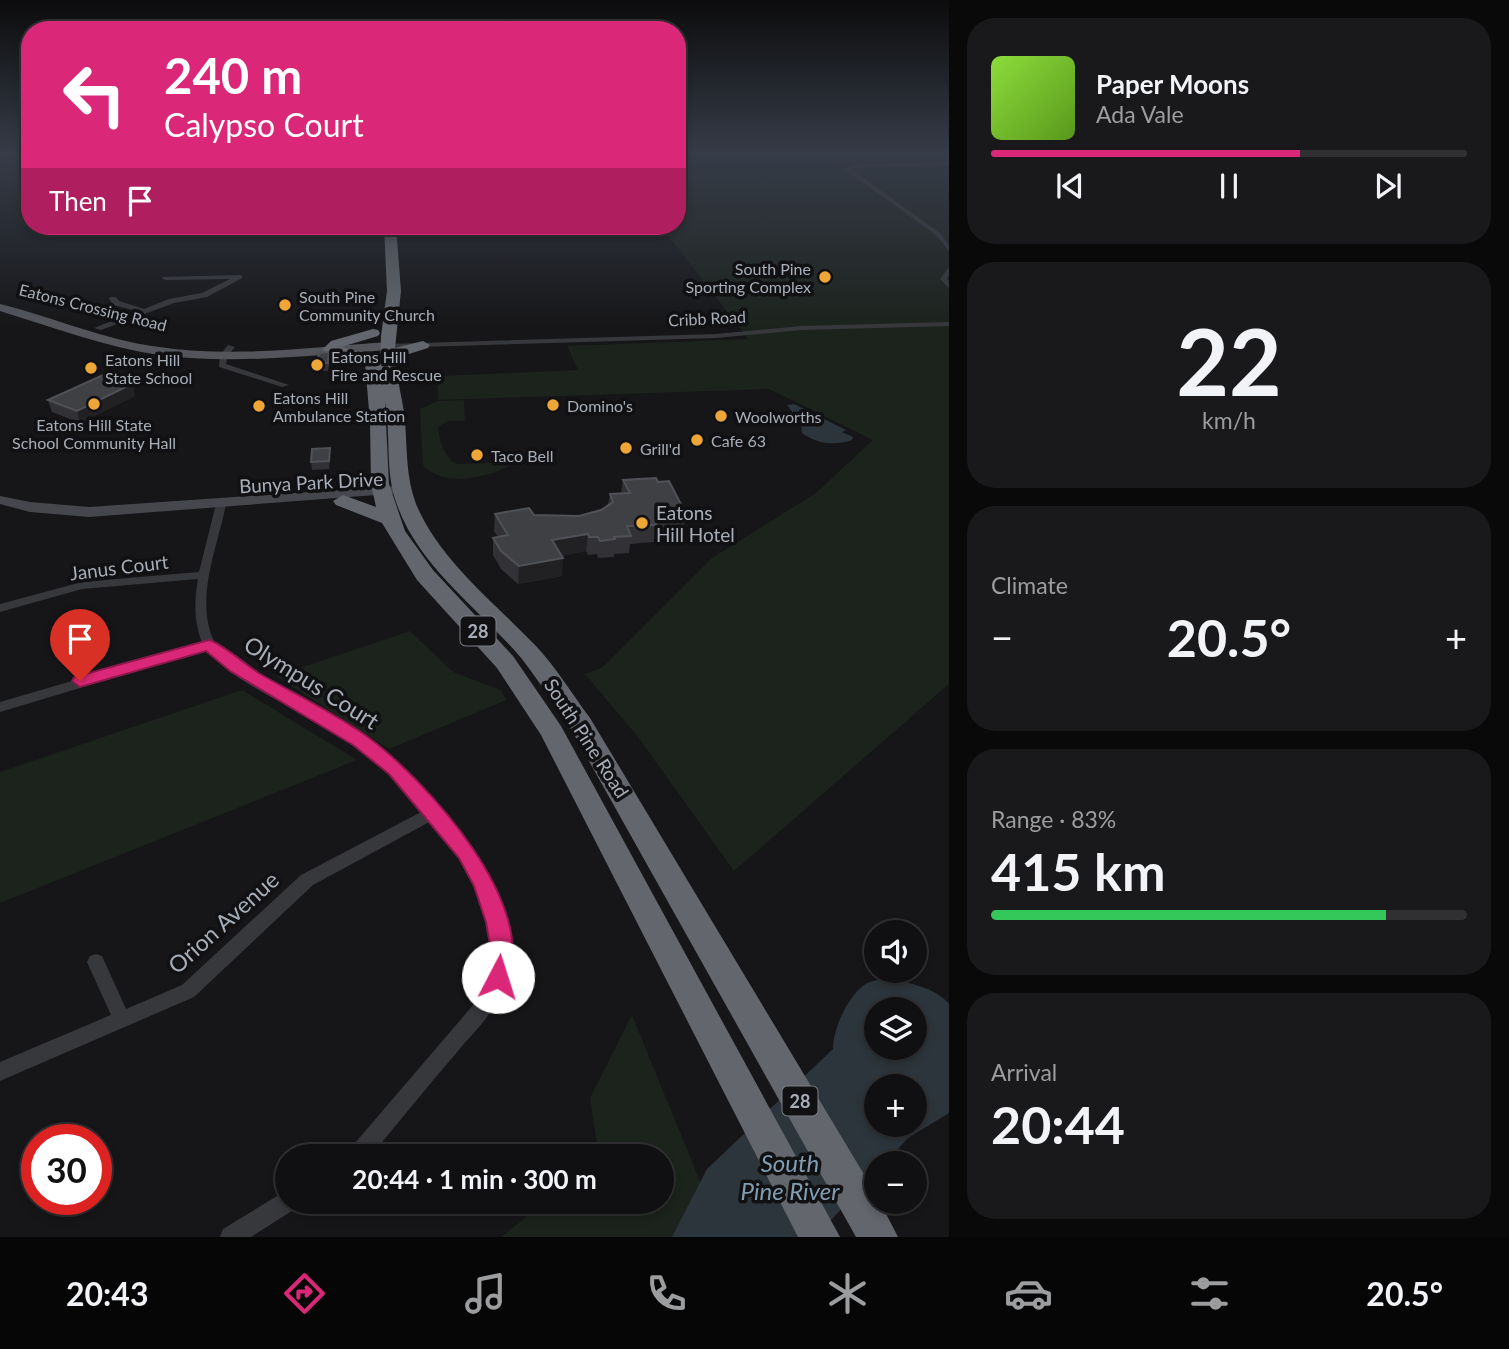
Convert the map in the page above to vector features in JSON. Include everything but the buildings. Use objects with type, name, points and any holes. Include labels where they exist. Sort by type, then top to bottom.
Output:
[{"type":"highway","name":"South Pine Road","points":[[377,235],[380,288],[379,422],[392,499],[417,566],[496,650],[527,691],[606,830],[820,1237]]},
{"type":"highway","name":"South Pine Road","points":[[380,344],[394,291],[391,235]]},
{"type":"highway","points":[[333,347],[380,344],[399,331],[417,343]]},
{"type":"highway","points":[[333,347],[417,343]]},
{"type":"highway","name":"South Pine Road","points":[[392,499],[436,555],[530,654],[581,724],[878,1237]]},
{"type":"highway","points":[[343,501],[392,499]]},
{"type":"main road","name":"Eatons Crossing Road","points":[[0,301],[161,344],[227,351]]},
{"type":"main road","name":"Eatons Crossing Road","points":[[0,307],[146,348],[227,351],[333,347]]},
{"type":"street","points":[[908,213],[938,234],[949,249]]},
{"type":"street","points":[[949,269],[943,279],[949,286]]},
{"type":"street","points":[[101,329],[172,300],[204,295],[240,277],[164,278]]},
{"type":"street","points":[[113,299],[116,303],[144,311]]},
{"type":"street","name":"Cribb Road","points":[[417,343],[709,337],[787,329],[949,324]]},
{"type":"street","points":[[227,351],[222,365],[285,385]]},
{"type":"street","name":"Bunya Park Drive","points":[[221,504],[242,499],[392,499]]},
{"type":"street","name":"Bunya Park Drive","points":[[0,500],[30,507],[89,512],[221,504],[241,506],[343,501]]},
{"type":"street","points":[[0,707],[209,645],[202,623],[203,575],[221,504]]},
{"type":"street","name":"Janus Court","points":[[0,608],[82,586],[203,575]]},
{"type":"street","name":"Olympus Court","points":[[209,645],[236,667],[360,740],[396,769],[466,852],[484,885],[497,922],[503,951],[498,977],[485,1003],[367,1144]]},
{"type":"street","name":"Orion Avenue","points":[[0,1072],[188,991],[307,880],[433,813]]},
{"type":"street","points":[[96,962],[122,1020]]},
{"type":"street","points":[[231,1237],[275,1209]]},
{"type":"shaded area","points":[[686,213],[949,213],[949,684],[734,871],[638,737],[585,674],[603,667],[712,558],[816,493],[873,440],[769,389],[438,400],[437,376],[578,370],[567,346],[748,339],[668,235],[686,235]]},
{"type":"shaded area","points":[[464,400],[465,421],[448,421],[438,427],[441,443],[449,458],[457,464],[516,462],[482,476],[455,479],[443,477],[423,465],[420,409],[438,401]]},
{"type":"shaded area","points":[[410,631],[453,672],[501,690],[506,700],[389,749],[276,676]]},
{"type":"shaded area","points":[[242,690],[357,760],[0,903],[0,772]]},
{"type":"shaded area","points":[[632,1015],[723,1237],[501,1237],[530,1214],[674,1214],[674,1144],[597,1144],[590,1098]]},
{"type":"water","points":[[794,404],[846,430],[842,432],[853,437],[852,440],[826,443],[808,437],[802,433],[801,424],[787,405]]},
{"type":"water","name":"South Pine River","points":[[909,983],[936,993],[949,1004],[949,1113],[927,1126],[927,1074],[864,1074],[864,1137],[910,1137],[896,1151],[864,1151],[864,1185],[815,1237],[672,1237],[707,1169],[833,1049],[838,1023],[852,998],[866,984]]},
{"type":"place","name":"South Pine Sporting Complex","points":[[825,277]]},
{"type":"place","name":"South Pine Community Church","points":[[285,305]]},
{"type":"place","name":"Eatons Hill Fire and Rescue","points":[[317,365]]},
{"type":"place","name":"Eatons Hill State School","points":[[91,368]]},
{"type":"place","name":"Eatons Hill State School Community Hall","points":[[94,404]]},
{"type":"place","name":"Domino's","points":[[553,405]]},
{"type":"place","name":"Eatons Hill Ambulance Station","points":[[259,406]]},
{"type":"place","name":"Woolworths","points":[[721,416]]},
{"type":"place","name":"Cafe 63","points":[[697,440]]},
{"type":"place","name":"Grill'd","points":[[626,448]]},
{"type":"place","name":"Taco Bell","points":[[477,455]]},
{"type":"place","name":"Eatons Hill Hotel","points":[[642,523]]},
{"type":"route","points":[[80,681],[209,645],[236,667],[360,740],[396,769],[466,852],[484,885],[497,922],[503,951],[498,977]]}]
